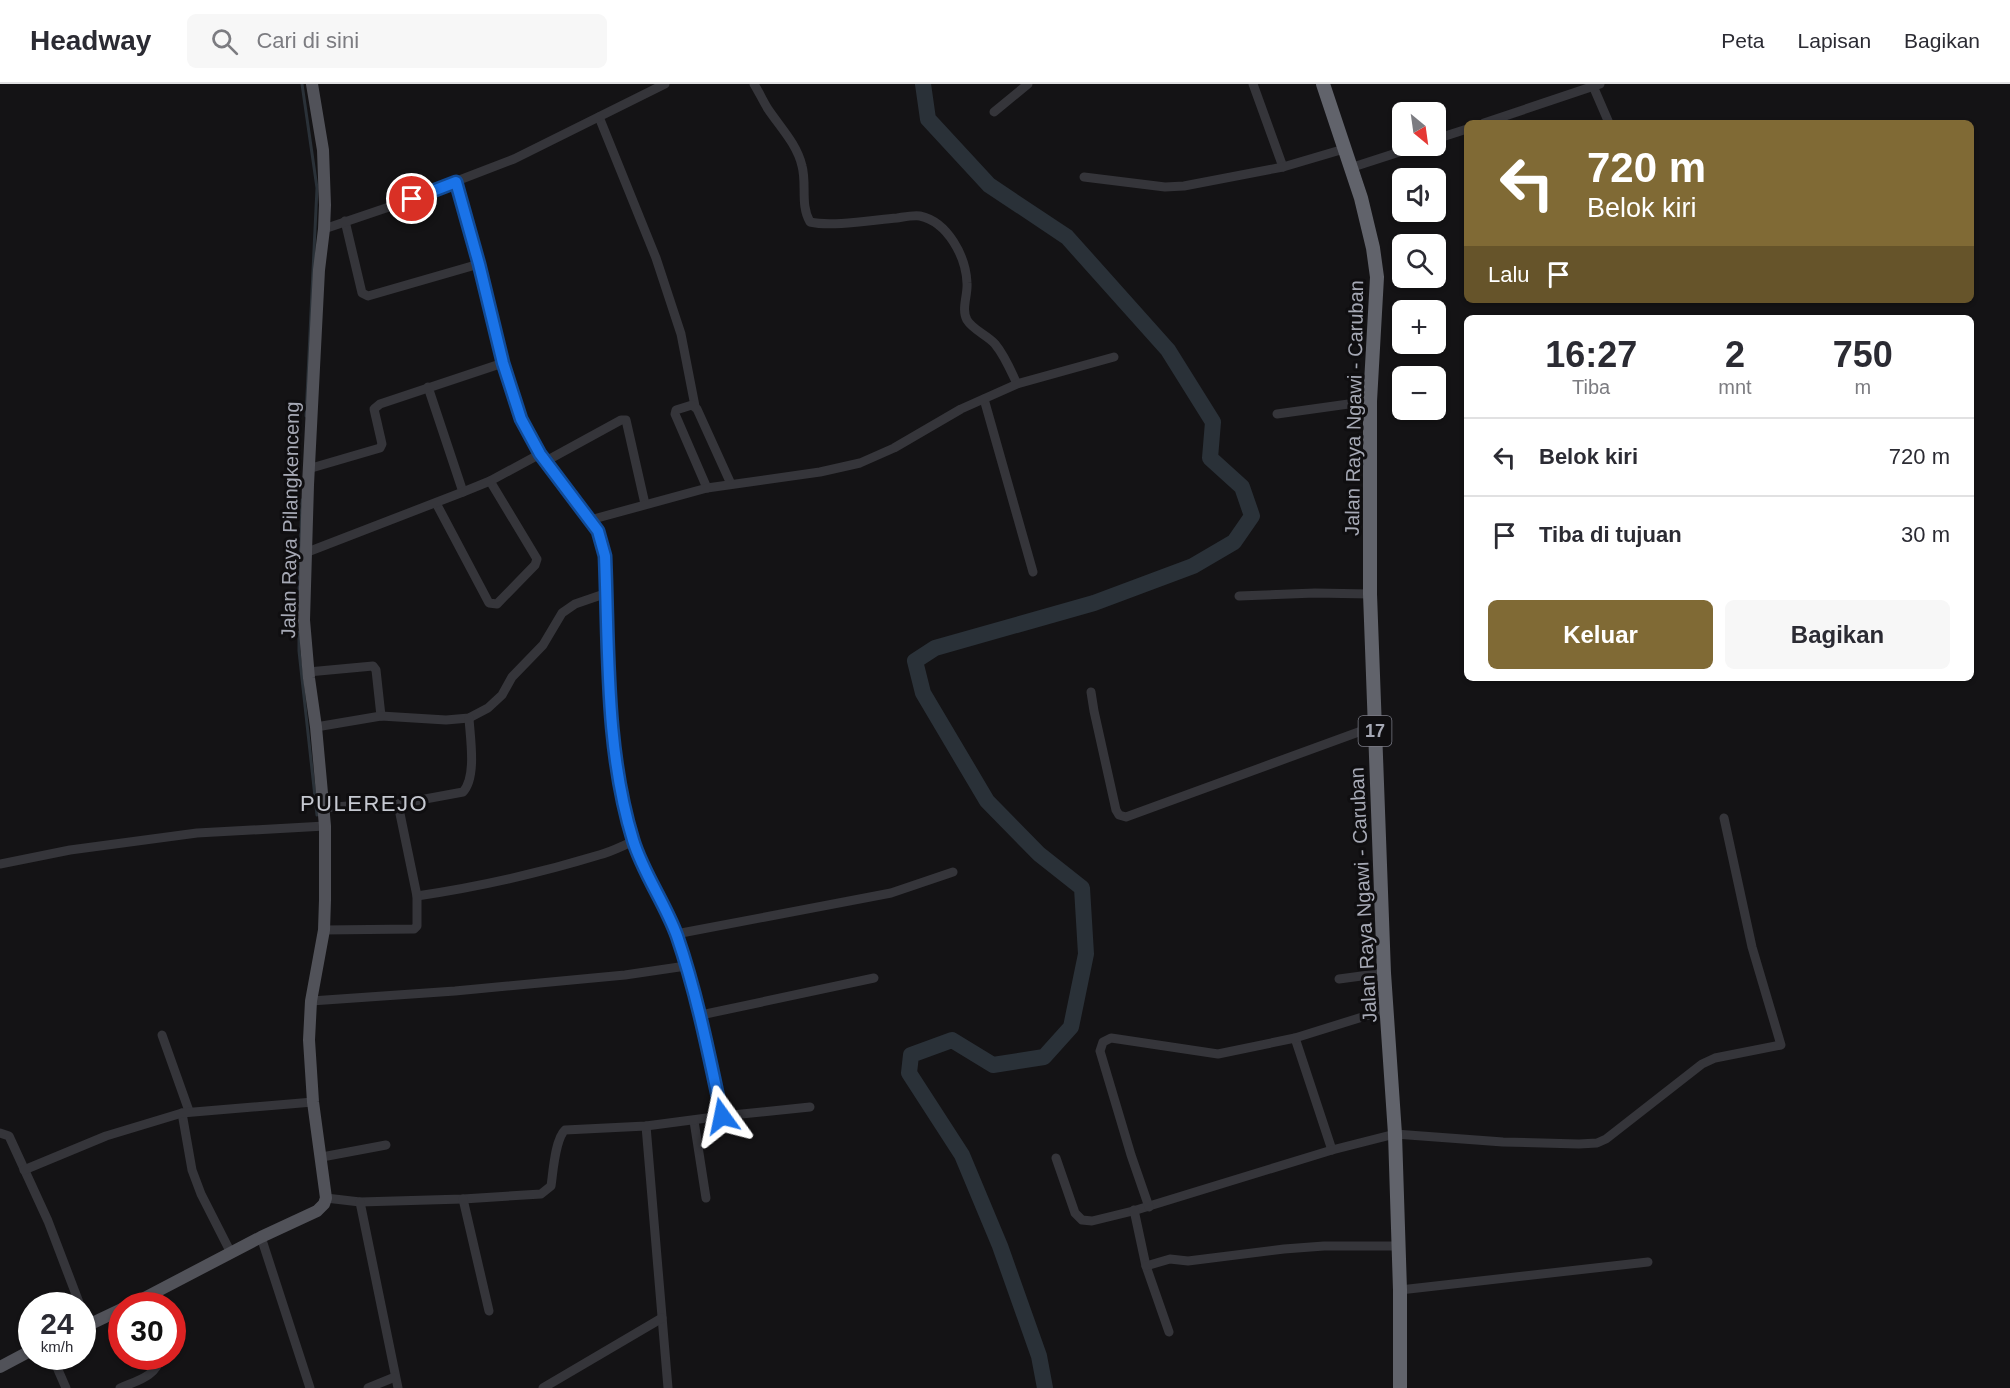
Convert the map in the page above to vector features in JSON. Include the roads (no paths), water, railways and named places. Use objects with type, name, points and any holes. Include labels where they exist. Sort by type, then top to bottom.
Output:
[{"type":"highway","name":"Jalan Raya Ngawi - Caruban","points":[[1323,84],[1369,230],[1377,277],[1370,401],[1370,594],[1384,973],[1395,1134],[1400,1290],[1400,1388]]},
{"type":"main road","name":"Jalan Raya Pilangkenceng","points":[[312,84],[323,150],[324,229],[319,270],[304,553],[304,620],[325,826],[324,930],[311,1001],[309,1040],[313,1102],[326,1198]]},
{"type":"main road","points":[[162,1292],[261,1237],[317,1211],[326,1198]]},
{"type":"main road","points":[[0,1367],[18,1357]]},
{"type":"street","points":[[324,229],[389,207],[514,159],[665,84]]},
{"type":"street","points":[[754,84],[767,108],[793,144],[800,160],[803,168],[806,213],[810,222],[843,222],[918,216],[936,221],[947,232],[958,250],[964,268],[967,284],[965,315],[968,322],[996,346],[1017,384]]},
{"type":"street","points":[[994,112],[1028,84]]},
{"type":"street","points":[[1253,84],[1283,167]]},
{"type":"street","points":[[1493,120],[1597,85],[1608,120]]},
{"type":"street","points":[[599,117],[660,269],[681,334],[695,406],[731,484]]},
{"type":"street","points":[[1446,136],[1464,130]]},
{"type":"street","points":[[1084,177],[1165,187],[1184,186],[1283,167],[1344,149]]},
{"type":"street","points":[[1350,168],[1392,154]]},
{"type":"street","points":[[456,182],[503,363],[521,419],[543,458],[590,520],[602,542],[607,593],[612,727],[619,776],[634,841],[676,934],[686,966],[700,1015],[722,1116]]},
{"type":"street","points":[[345,221],[362,293],[368,297],[479,264]]},
{"type":"street","points":[[590,520],[707,488],[820,472],[860,463],[894,448],[961,409],[1017,384],[1114,357]]},
{"type":"street","points":[[309,469],[380,448],[382,444],[374,412],[375,407],[503,363]]},
{"type":"street","points":[[428,387],[463,492]]},
{"type":"street","points":[[984,399],[1033,572]]},
{"type":"street","points":[[1277,414],[1370,401]]},
{"type":"street","points":[[695,406],[676,410],[675,414],[707,488]]},
{"type":"street","points":[[304,553],[490,481],[621,420],[626,420],[645,504]]},
{"type":"street","points":[[436,503],[489,603],[497,604],[535,565],[537,559],[490,481]]},
{"type":"street","points":[[316,727],[381,716],[446,720],[469,718],[488,708],[502,695],[512,677],[543,645],[562,613],[575,604],[607,593]]},
{"type":"street","points":[[1239,596],[1315,593],[1370,594]]},
{"type":"street","points":[[308,672],[373,666],[381,716]]},
{"type":"street","points":[[1091,692],[1116,810],[1119,815],[1126,817],[1375,726]]},
{"type":"street","points":[[322,808],[399,804],[463,792],[468,787],[471,773],[469,718]]},
{"type":"street","points":[[324,930],[414,929],[417,927],[417,896],[399,804]]},
{"type":"street","points":[[1056,1158],[1075,1213],[1082,1220],[1092,1221],[1149,1207],[1332,1150],[1395,1134],[1503,1142],[1597,1143],[1612,1134],[1702,1064],[1715,1058],[1781,1045],[1752,947],[1724,818]]},
{"type":"street","points":[[0,864],[70,850],[197,833],[325,826]]},
{"type":"street","points":[[417,896],[452,891],[597,856],[634,841]]},
{"type":"street","points":[[676,934],[891,893],[952,872]]},
{"type":"street","points":[[311,1001],[455,991],[625,975],[686,966]]},
{"type":"street","points":[[1339,979],[1384,973]]},
{"type":"street","points":[[700,1015],[874,978]]},
{"type":"street","points":[[1149,1207],[1100,1051],[1103,1042],[1111,1038],[1218,1054],[1295,1038],[1388,1009]]},
{"type":"street","points":[[162,1035],[186,1112],[192,1170],[201,1194],[231,1253]]},
{"type":"street","points":[[1295,1038],[1332,1150]]},
{"type":"street","points":[[24,1170],[106,1136],[186,1112],[313,1102]]},
{"type":"street","points":[[326,1198],[360,1202],[541,1194],[551,1186],[561,1133],[565,1130],[646,1126],[810,1107]]},
{"type":"street","points":[[694,1121],[706,1198]]},
{"type":"street","points":[[646,1126],[668,1388]]},
{"type":"street","points":[[0,1133],[9,1136],[48,1221],[75,1292]]},
{"type":"street","points":[[322,1157],[386,1145]]},
{"type":"street","points":[[463,1199],[489,1311]]},
{"type":"street","points":[[360,1202],[398,1388]]},
{"type":"street","points":[[1134,1210],[1146,1266],[1169,1332]]},
{"type":"street","points":[[261,1237],[310,1388]]},
{"type":"street","points":[[1146,1266],[1170,1259],[1188,1261],[1284,1249],[1324,1246],[1399,1246]]},
{"type":"street","points":[[1400,1290],[1648,1262]]},
{"type":"street","points":[[543,1388],[662,1318]]},
{"type":"street","points":[[58,1370],[66,1388]]},
{"type":"street","points":[[120,1388],[148,1376],[155,1370]]},
{"type":"street","points":[[368,1388],[396,1377]]},
{"type":"waterway","points":[[302,84],[317,188],[306,416]]},
{"type":"waterway","points":[[923,84],[928,119],[989,185],[1067,237],[1168,350],[1213,422],[1210,458],[1242,487],[1252,516],[1234,542],[1193,566],[1094,603],[935,648],[915,661],[923,693],[987,801],[1039,854],[1082,888],[1086,954],[1071,1027],[1044,1057],[993,1065],[952,1040],[911,1055],[909,1073],[962,1155],[1000,1246],[1039,1356],[1045,1388]]},
{"type":"waterway","points":[[299,593],[302,500]]},
{"type":"waterway","points":[[299,632],[299,651],[317,815]]},
{"type":"district","name":"PULEREJO","points":[[364,803]]}]
